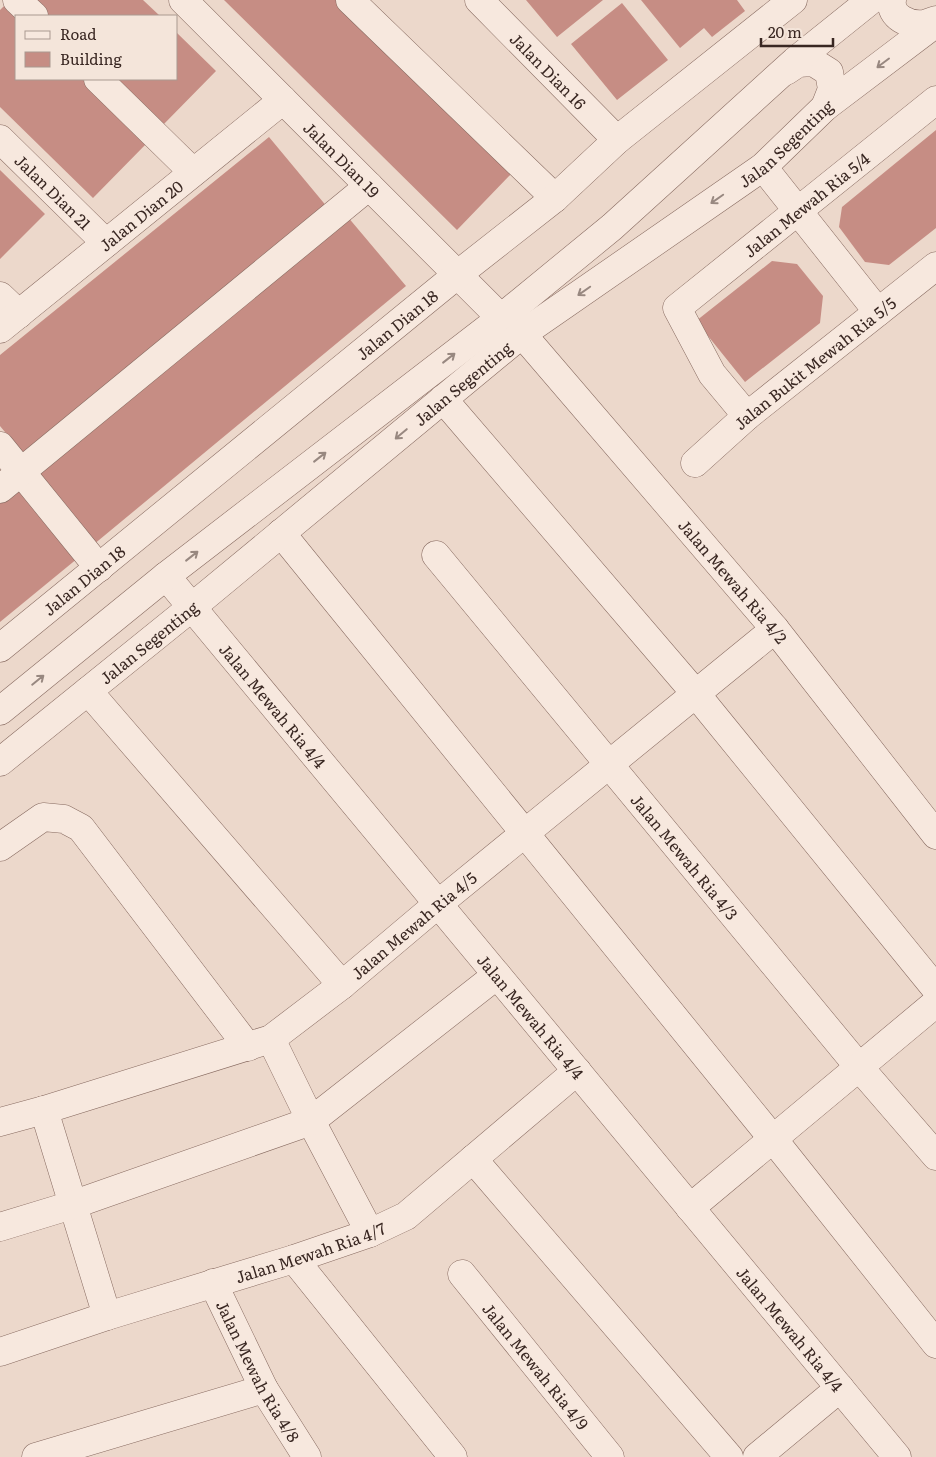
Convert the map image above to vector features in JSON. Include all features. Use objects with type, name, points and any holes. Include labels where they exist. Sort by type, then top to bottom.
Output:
[{"type":"street","points":[[17,0],[33,15]]},
{"type":"street","name":"Jalan Dian 19","points":[[183,0],[501,318]]},
{"type":"street","points":[[350,0],[555,198]]},
{"type":"street","name":"Jalan Dian 16","points":[[479,0],[617,140]]},
{"type":"street","name":"Jalan Dian 18","points":[[0,648],[457,275],[555,198],[617,140],[793,0]]},
{"type":"street","name":"Jalan Segenting","points":[[0,711],[166,576],[501,318],[612,227],[781,74],[871,0]]},
{"type":"street","points":[[892,0],[891,4],[896,15],[907,22],[923,24],[936,22]]},
{"type":"street","name":"Jalan Segenting","points":[[0,762],[192,607],[522,334],[763,167],[825,107],[936,22]]},
{"type":"street","points":[[781,74],[798,63],[813,62],[829,72],[832,89],[825,107]]},
{"type":"street","points":[[99,80],[194,172]]},
{"type":"street","name":"Jalan Dian 20","points":[[6,313],[106,243],[283,100]]},
{"type":"street","name":"Jalan Mewah Ria 5/4","points":[[747,416],[712,374],[677,308],[936,100]]},
{"type":"street","name":"Jalan Dian 21","points":[[0,139],[106,243]]},
{"type":"street","points":[[763,167],[878,312]]},
{"type":"street","points":[[0,489],[369,186]]},
{"type":"street","name":"Jalan Bukit Mewah Ria 5/5","points":[[695,463],[747,416],[936,266]]},
{"type":"street","name":"Jalan Mewah Ria 4/2","points":[[522,334],[775,629],[936,835]]},
{"type":"street","points":[[443,399],[696,694],[936,989]]},
{"type":"street","points":[[0,446],[99,568]]},
{"type":"street","points":[[280,534],[773,1139],[936,1344]]},
{"type":"street","name":"Jalan Mewah Ria 4/3","points":[[436,555],[859,1067],[936,1156]]},
{"type":"street","name":"Jalan Mewah Ria 4/4","points":[[166,576],[897,1457]]},
{"type":"street","name":"Jalan Mewah Ria 4/5","points":[[0,1121],[44,1110],[259,1043],[342,985],[438,904],[775,629]]},
{"type":"street","points":[[88,690],[342,985]]},
{"type":"street","points":[[0,847],[43,817],[64,819],[81,828],[259,1043],[311,1121],[370,1233]]},
{"type":"street","points":[[0,1227],[72,1205],[311,1121],[497,975]]},
{"type":"street","points":[[690,1208],[936,1003]]},
{"type":"street","name":"Jalan Mewah Ria 4/7","points":[[0,1352],[107,1316],[294,1259],[370,1233],[406,1216],[577,1070]]},
{"type":"street","points":[[44,1110],[107,1316]]},
{"type":"street","points":[[473,1159],[730,1457]]},
{"type":"street","points":[[294,1259],[453,1457]]},
{"type":"street","name":"Jalan Mewah Ria 4/9","points":[[462,1274],[610,1457]]},
{"type":"street","name":"Jalan Mewah Ria 4/8","points":[[214,1283],[264,1390],[307,1457]]},
{"type":"street","points":[[757,1457],[840,1388]]},
{"type":"street","points":[[36,1457],[264,1390]]},
{"type":"building","points":[[30,0],[143,0],[159,15],[46,15]]},
{"type":"building","points":[[224,0],[337,0],[512,173],[457,230]]},
{"type":"building","points":[[526,0],[603,0],[557,37]]},
{"type":"building","points":[[641,0],[737,0],[745,11],[712,37],[704,28],[680,48]]},
{"type":"building","points":[[622,3],[668,60],[617,100],[571,44]]},
{"type":"building","points":[[6,4],[15,15],[15,80],[83,80],[147,143],[93,198],[0,107],[0,10]]},
{"type":"building","points":[[178,34],[216,71],[161,127],[113,80],[178,80]]},
{"type":"building","points":[[936,130],[936,228],[889,265],[865,262],[839,227],[842,207]]},
{"type":"building","points":[[269,137],[328,208],[24,455],[0,426],[0,355]]},
{"type":"building","points":[[0,170],[45,214],[0,259]]},
{"type":"building","points":[[347,216],[406,286],[93,545],[33,471]]},
{"type":"building","points":[[772,261],[797,264],[823,296],[820,323],[745,382],[696,321]]},
{"type":"building","points":[[18,485],[78,558],[0,622],[0,500]]}]
